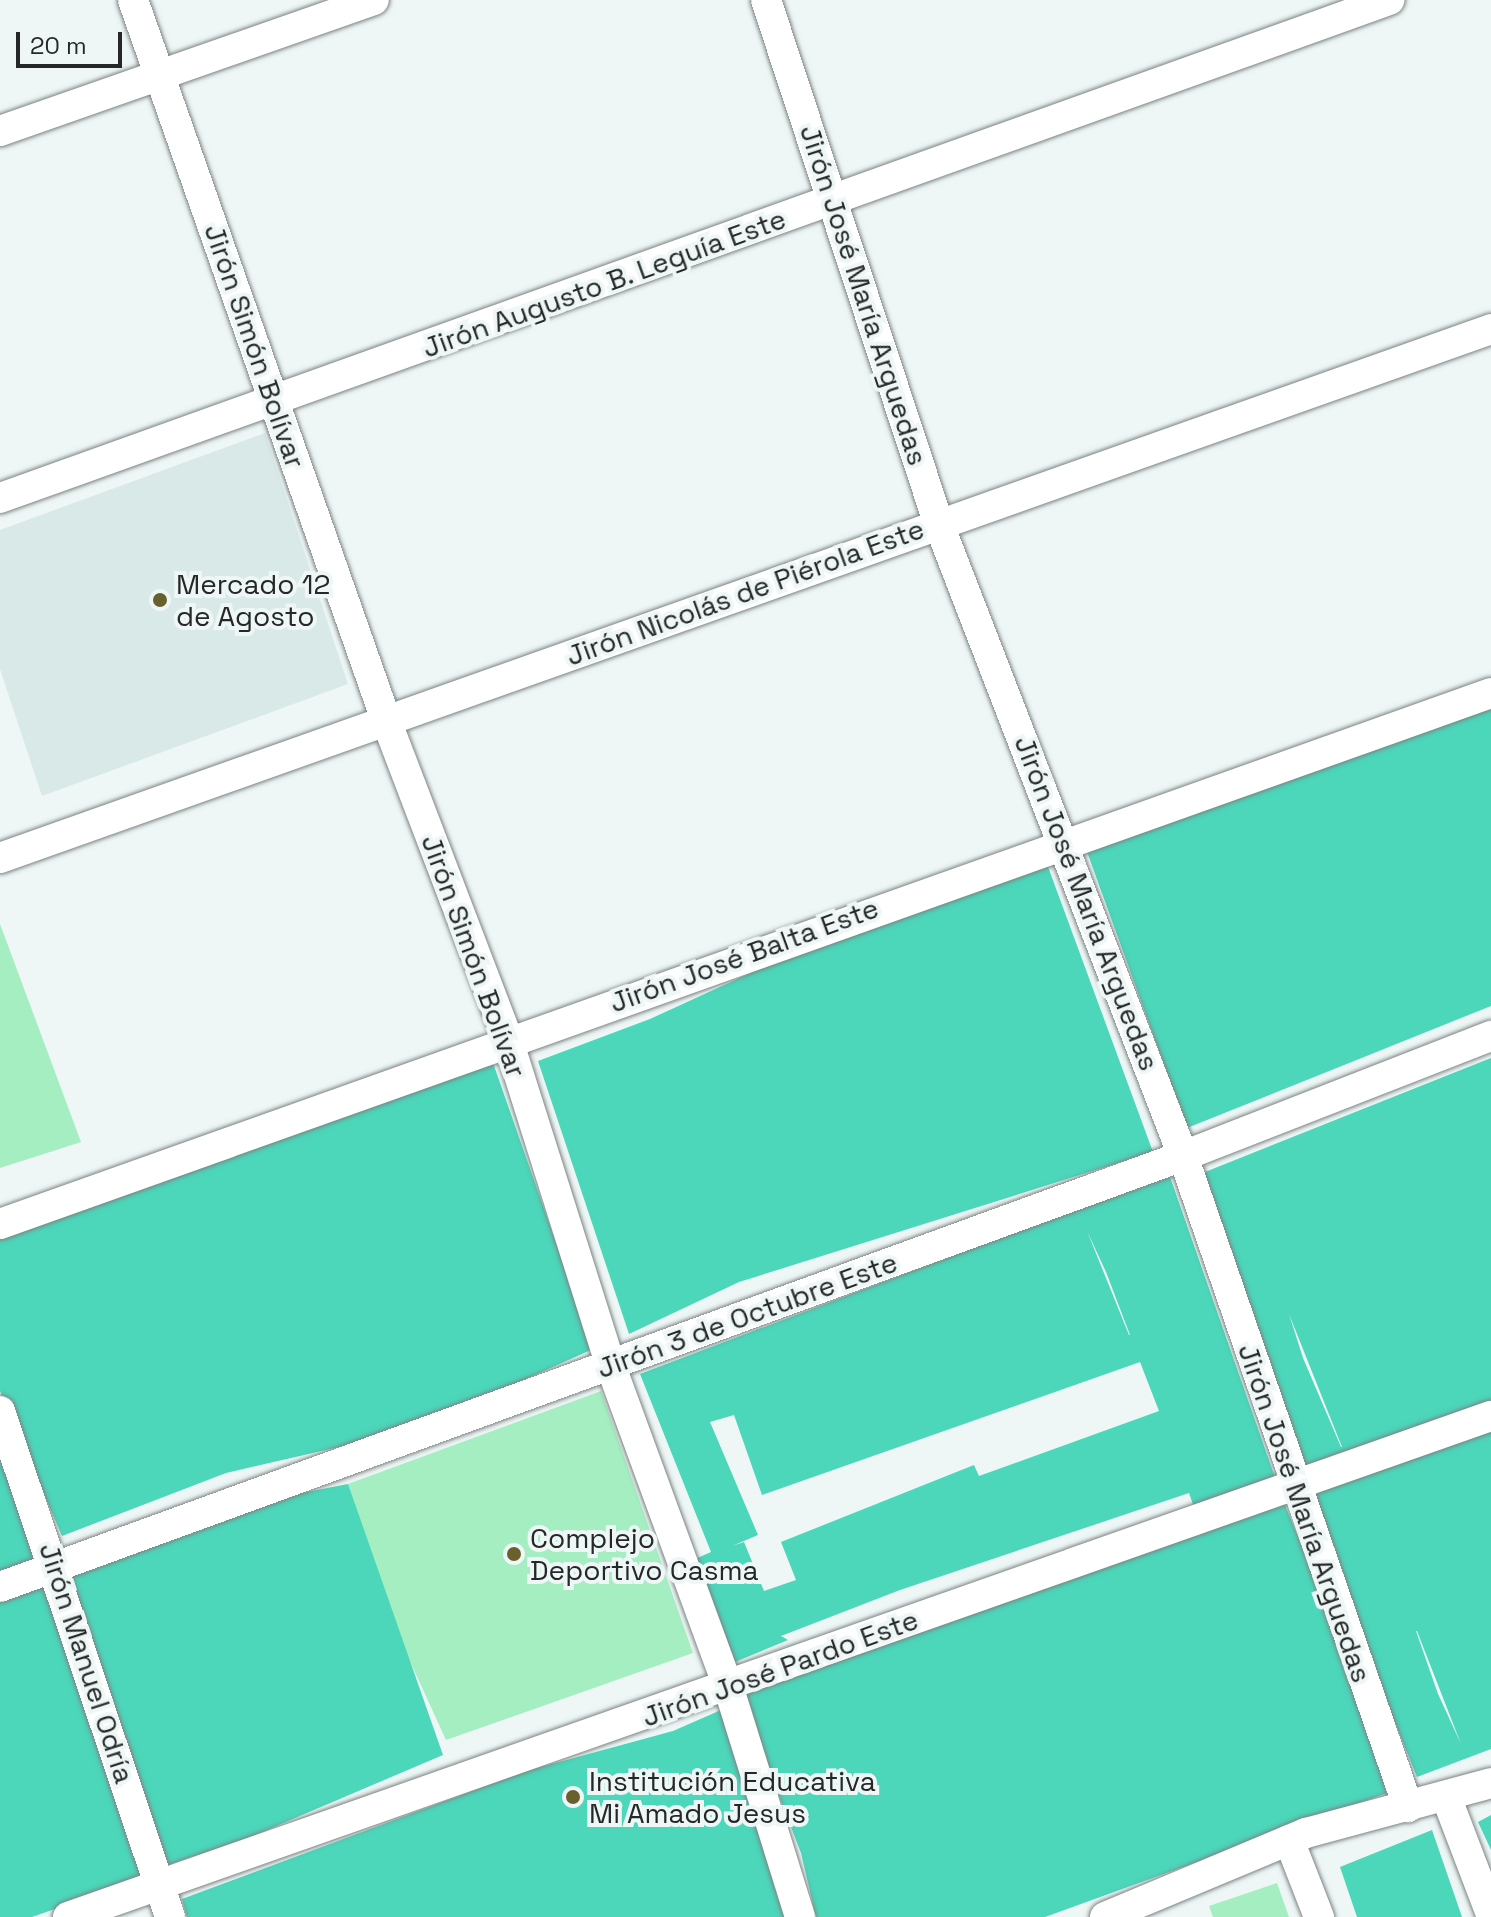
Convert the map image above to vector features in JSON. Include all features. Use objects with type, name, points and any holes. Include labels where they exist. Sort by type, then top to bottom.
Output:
[{"type":"street","name":"Jirón Simón Bolívar","points":[[133,0],[386,720],[508,1040],[610,1364],[729,1689],[800,1917]]},
{"type":"street","points":[[0,131],[374,0]]},
{"type":"street","name":"Jirón José María Arguedas","points":[[766,0],[938,522],[1065,840],[1183,1156],[1293,1484],[1408,1807]]},
{"type":"street","name":"Jirón Augusto B. Leguía Este","points":[[0,498],[1389,0]]},
{"type":"street","name":"Jirón Nicolás de Piérola Este","points":[[0,858],[938,522],[1491,329]]},
{"type":"street","name":"Jirón José Balta Este","points":[[0,1224],[1065,840],[1491,693]]},
{"type":"street","name":"Jirón 3 de Octubre Este","points":[[0,1587],[1183,1156],[1491,1036]]},
{"type":"street","name":"Jirón Manuel Odría","points":[[0,1411],[57,1567],[170,1917]]},
{"type":"street","name":"Jirón José Pardo Este","points":[[68,1917],[729,1689],[1293,1484],[1491,1416]]},
{"type":"street","points":[[1107,1917],[1289,1840],[1447,1799],[1491,1783]]},
{"type":"street","points":[[1447,1799],[1491,1914]]},
{"type":"street","points":[[1289,1840],[1319,1917]]},
{"type":"shaded area","name":"Mercado 12 de Agosto","points":[[265,433],[348,684],[42,796],[0,669],[0,530]]},
{"type":"green space","points":[[0,924],[81,1142],[0,1168]]},
{"type":"green space","name":"Complejo Deportivo Casma","points":[[601,1391],[693,1653],[446,1740],[393,1624],[348,1484]]},
{"type":"green space","points":[[1277,1883],[1289,1917],[1213,1917],[1209,1906]]},
{"type":"building","points":[[1491,707],[1491,1006],[1187,1128],[1086,849]]},
{"type":"building","points":[[1047,864],[1153,1152],[739,1282],[629,1334],[538,1061],[650,1019],[770,964]]},
{"type":"building","points":[[1491,1058],[1491,1410],[1302,1476],[1200,1174]],"holes":[[[1289,1314],[1342,1447],[1303,1358]]]},
{"type":"building","points":[[492,1060],[593,1349],[490,1395],[352,1444],[226,1473],[62,1536],[0,1391],[0,1235]]},
{"type":"building","points":[[1169,1174],[1278,1486],[1197,1516],[1189,1493],[900,1590],[781,1636],[788,1640],[735,1662],[695,1559],[711,1552],[640,1374]],"holes":[[[1087,1231],[1106,1272],[1130,1335],[1129,1335]],[[1140,1362],[1159,1411],[979,1476],[974,1465],[781,1542],[796,1580],[764,1591],[744,1542],[732,1546],[758,1535],[710,1422],[734,1415],[762,1495]]]},
{"type":"building","points":[[1491,1420],[1491,1749],[1417,1777],[1301,1489]],"holes":[[[1417,1631],[1461,1744],[1438,1694]]]},
{"type":"building","points":[[0,1448],[37,1559],[0,1573]]},
{"type":"building","points":[[348,1484],[443,1755],[248,1838],[168,1865],[69,1575],[291,1495]]},
{"type":"building","points":[[1280,1493],[1345,1651],[1387,1793],[1045,1917],[816,1917],[801,1853],[741,1696]]},
{"type":"building","points":[[48,1580],[146,1877],[32,1917],[0,1917],[0,1598]]},
{"type":"building","points":[[721,1710],[785,1917],[187,1917],[182,1899],[526,1771],[673,1731]]},
{"type":"building","points":[[1491,1815],[1491,1850],[1478,1822]]},
{"type":"building","points":[[1432,1830],[1462,1917],[1357,1917],[1340,1867]]},
{"type":"place","name":"Mercado 12 de Agosto","points":[[160,600]]},
{"type":"place","name":"Complejo Deportivo Casma","points":[[514,1554]]},
{"type":"place","name":"Institución Educativa Mi Amado Jesus","points":[[573,1797]]}]
